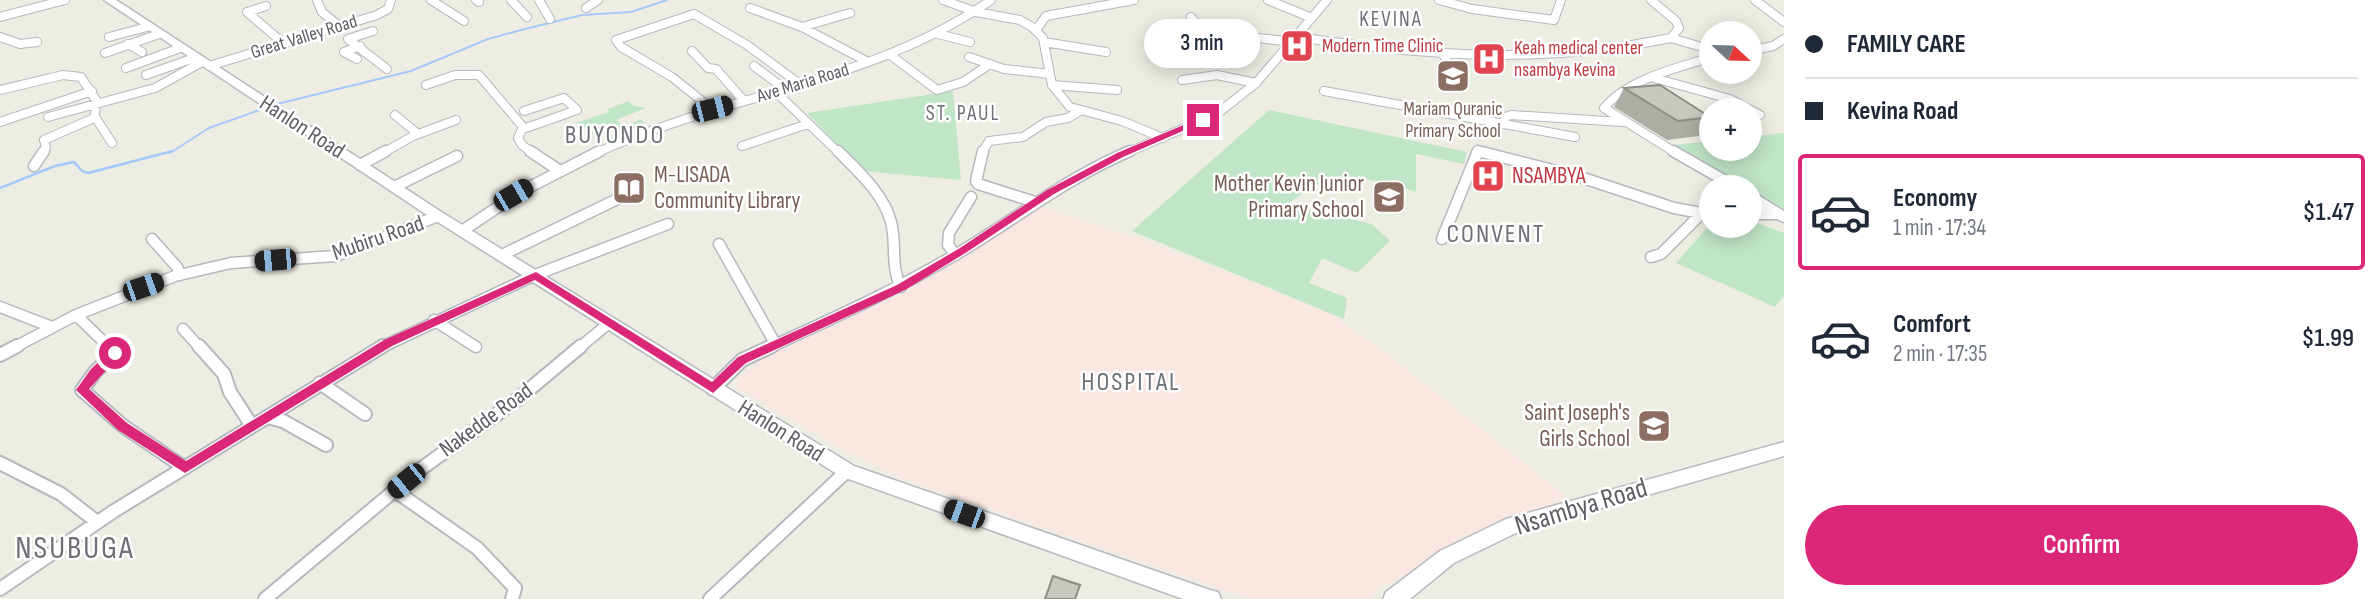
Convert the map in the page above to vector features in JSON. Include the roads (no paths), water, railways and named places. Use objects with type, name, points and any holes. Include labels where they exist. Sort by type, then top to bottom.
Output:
[{"type":"main road","name":"Hanlon Road","points":[[109,0],[438,216],[847,471],[879,485],[1210,599]]},
{"type":"main road","name":"Nsambya Road","points":[[1394,599],[1447,557],[1513,525],[1726,463],[1784,449]]},
{"type":"street","points":[[0,17],[65,0]]},
{"type":"street","points":[[317,0],[322,12],[338,25]]},
{"type":"street","name":"Great Valley Road","points":[[202,62],[283,43],[371,17],[386,11],[391,0]]},
{"type":"street","points":[[432,0],[464,21]]},
{"type":"street","points":[[511,0],[527,17]]},
{"type":"street","points":[[539,0],[550,19]]},
{"type":"street","points":[[586,8],[598,0]]},
{"type":"street","points":[[943,0],[976,12],[1016,19],[1036,30],[1044,41],[1052,85],[1070,107],[1122,121],[1163,138]]},
{"type":"street","name":"Ave Maria Road","points":[[462,231],[513,195],[557,169],[629,137],[868,62],[938,34],[991,0]]},
{"type":"street","points":[[1036,30],[1043,18],[1052,14],[1134,0]]},
{"type":"street","points":[[1268,0],[1312,18]]},
{"type":"street","points":[[713,388],[742,360],[901,287],[956,255],[1035,202],[1120,155],[1217,114],[1256,83],[1327,0]]},
{"type":"street","points":[[1439,0],[1472,9],[1554,20],[1557,19],[1561,0]]},
{"type":"street","points":[[1472,0],[1472,9]]},
{"type":"street","points":[[1651,0],[1676,21],[1679,27],[1671,38]]},
{"type":"street","points":[[1755,0],[1784,22]]},
{"type":"street","points":[[269,5],[247,12],[283,43]]},
{"type":"street","points":[[750,8],[802,27],[868,62]]},
{"type":"street","points":[[802,27],[850,12]]},
{"type":"street","points":[[712,109],[672,77],[621,47],[616,40],[693,14],[747,45],[801,85]]},
{"type":"street","points":[[371,17],[374,33],[348,38],[387,69]]},
{"type":"street","points":[[1191,17],[1205,34]]},
{"type":"street","points":[[109,37],[153,30]]},
{"type":"street","points":[[105,53],[153,30]]},
{"type":"street","points":[[938,34],[970,42]]},
{"type":"street","points":[[1153,41],[1205,34],[1246,34],[1444,56],[1564,57],[1671,38],[1699,46]]},
{"type":"street","points":[[0,37],[20,44],[37,42]]},
{"type":"street","points":[[1762,48],[1773,46],[1784,39]]},
{"type":"street","points":[[1044,41],[1106,52]]},
{"type":"street","points":[[128,44],[142,52]]},
{"type":"street","points":[[356,59],[344,52],[360,46]]},
{"type":"street","points":[[126,68],[180,48]]},
{"type":"street","points":[[692,51],[708,68],[716,69],[744,101]]},
{"type":"street","points":[[888,54],[937,90],[963,82],[990,65]]},
{"type":"street","points":[[1444,56],[1456,76]]},
{"type":"street","points":[[969,57],[1021,72],[1050,74]]},
{"type":"street","points":[[146,75],[202,62]]},
{"type":"street","points":[[48,117],[155,88],[202,62]]},
{"type":"street","points":[[1699,62],[1654,78],[1605,104],[1608,112],[1623,122],[1716,175]]},
{"type":"street","points":[[754,66],[868,184],[888,213],[893,233],[896,277],[901,287]]},
{"type":"street","points":[[0,90],[70,74],[81,77],[96,102],[93,108],[94,118],[112,143]]},
{"type":"street","points":[[426,85],[455,75],[479,75],[523,129]]},
{"type":"street","points":[[1182,79],[1217,75],[1256,83]]},
{"type":"street","points":[[1654,78],[1726,98]]},
{"type":"street","points":[[1052,85],[1117,90]]},
{"type":"street","points":[[1324,91],[1575,137]]},
{"type":"street","points":[[0,122],[92,92]]},
{"type":"street","points":[[524,111],[564,98],[577,110],[523,129],[519,138],[522,145],[557,169]]},
{"type":"street","points":[[1035,202],[978,184],[982,152],[989,141],[1023,137],[1040,125],[1068,118],[1080,111]]},
{"type":"street","points":[[395,115],[418,134]]},
{"type":"street","points":[[1504,124],[1505,117],[1511,115],[1623,122]]},
{"type":"street","points":[[34,166],[46,147],[44,139],[94,118]]},
{"type":"street","points":[[360,165],[418,134],[456,120]]},
{"type":"street","points":[[742,146],[808,124]]},
{"type":"street","points":[[1442,239],[1478,151],[1580,177],[1674,208],[1699,213]]},
{"type":"street","points":[[394,187],[457,156]]},
{"type":"street","points":[[502,255],[634,191]]},
{"type":"street","points":[[956,255],[948,245],[949,233],[971,198]]},
{"type":"street","points":[[1762,204],[1781,216]]},
{"type":"street","points":[[1762,215],[1781,216]]},
{"type":"street","name":"Mubiru Road","points":[[0,355],[76,315],[180,275],[232,263],[336,256],[438,216]]},
{"type":"street","points":[[1651,257],[1661,254],[1699,220]]},
{"type":"street","points":[[0,589],[97,522],[388,343],[536,275],[668,224]]},
{"type":"street","points":[[152,239],[177,267],[180,275]]},
{"type":"street","points":[[719,244],[776,345]]},
{"type":"street","points":[[0,307],[52,327]]},
{"type":"street","points":[[76,315],[115,353],[95,372],[82,390],[123,426],[185,468]]},
{"type":"street","points":[[434,320],[476,347]]},
{"type":"street","name":"Nakedde Road","points":[[269,598],[394,490],[519,398],[610,323]]},
{"type":"street","points":[[183,330],[196,342],[212,366],[224,374],[230,392],[252,426]]},
{"type":"street","points":[[320,383],[365,414]]},
{"type":"street","points":[[267,417],[283,421],[326,445]]},
{"type":"street","points":[[0,463],[61,494],[97,522]]},
{"type":"street","points":[[710,599],[847,471]]},
{"type":"street","points":[[394,490],[478,548],[515,588],[512,599]]},
{"type":"waterway","points":[[277,104],[411,71],[488,39],[521,30],[582,15],[631,12],[667,0]]},
{"type":"waterway","points":[[170,153],[209,128],[265,108]]},
{"type":"waterway","points":[[0,188],[55,166],[74,162],[82,171],[88,173],[173,151]]},
{"type":"place","name":"Modern Time Clinic","points":[[1297,46]]},
{"type":"place","name":"Keah medical center nsambya Kevina","points":[[1489,59]]},
{"type":"place","name":"Mariam Quranic Primary School","points":[[1453,76]]},
{"type":"place","name":"NSAMBYA","points":[[1488,176]]},
{"type":"place","name":"M-LISADA Community Library","points":[[629,188]]},
{"type":"place","name":"Mother Kevin Junior Primary School","points":[[1389,197]]},
{"type":"place","name":"Saint Joseph's Girls School","points":[[1654,426]]},
{"type":"district","name":"KEVINA","points":[[1391,19]]},
{"type":"district","name":"ST. PAUL","points":[[963,113]]},
{"type":"district","name":"BUYONDO","points":[[615,135]]},
{"type":"district","name":"CONVENT","points":[[1496,234]]},
{"type":"district","name":"HOSPITAL","points":[[1131,382]]},
{"type":"district","name":"NSUBUGA","points":[[75,548]]}]
